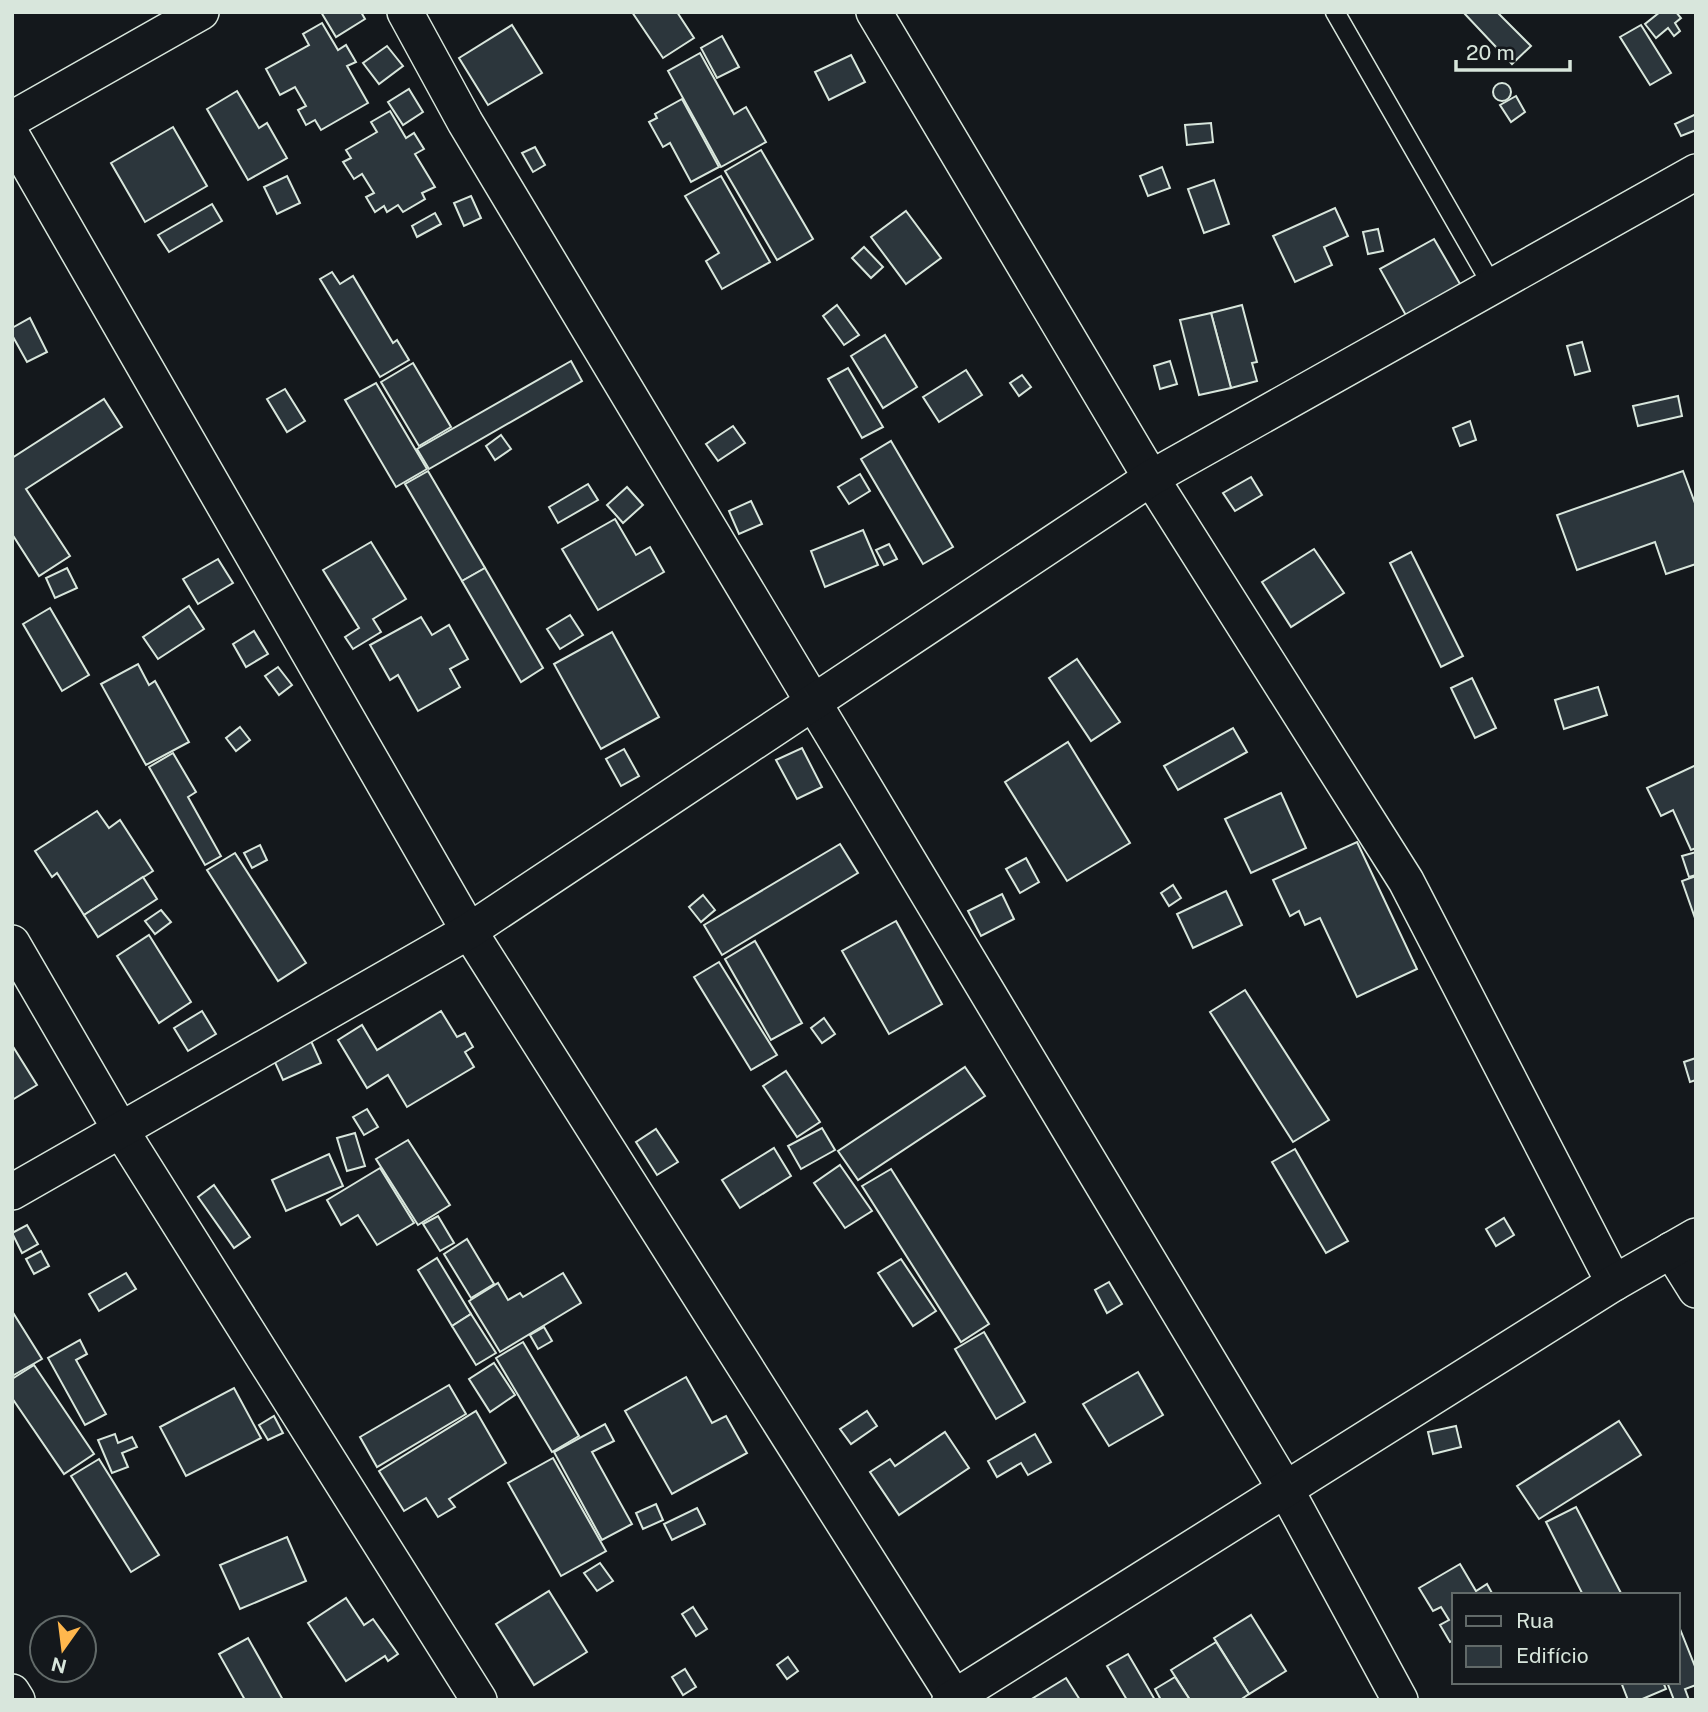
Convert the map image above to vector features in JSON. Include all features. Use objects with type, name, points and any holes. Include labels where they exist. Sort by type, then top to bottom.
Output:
[{"type":"street","points":[[12,118],[201,12]]},
{"type":"street","points":[[405,12],[472,134],[1286,1490],[1400,1700]]},
{"type":"street","points":[[874,12],[1151,478],[1406,881],[1614,1283]]},
{"type":"street","points":[[12,136],[469,930],[954,1699],[1614,1283],[1683,1243],[1696,1290]]},
{"type":"street","points":[[12,1192],[469,930],[1151,478],[1696,172]]},
{"type":"street","points":[[12,943],[120,1129],[479,1700]]},
{"type":"street","points":[[12,1692],[17,1700]]},
{"type":"lane","points":[[1335,12],[1493,287]]},
{"type":"building","points":[[321,12],[361,12],[365,19],[336,37]]},
{"type":"building","points":[[632,12],[677,12],[694,38],[663,58]]},
{"type":"building","points":[[1463,12],[1497,12],[1531,46],[1512,64]]},
{"type":"building","points":[[1660,12],[1676,12],[1681,18],[1675,23],[1680,31],[1674,36],[1668,28],[1656,38],[1645,24]]},
{"type":"building","points":[[322,23],[338,50],[346,45],[356,62],[347,66],[368,103],[321,130],[315,120],[306,125],[298,110],[306,106],[295,87],[280,95],[266,69],[309,45],[303,34]]},
{"type":"building","points":[[512,25],[542,73],[488,105],[459,58]]},
{"type":"building","points":[[1641,25],[1671,73],[1650,85],[1620,37]]},
{"type":"building","points":[[722,36],[739,67],[717,78],[701,48]]},
{"type":"building","points":[[387,46],[403,66],[379,84],[363,63]]},
{"type":"building","points":[[700,53],[734,114],[746,107],[766,142],[721,167],[668,71]]},
{"type":"building","points":[[851,55],[865,82],[829,100],[815,72]]},
{"type":"building","points":[[1502,83],[1508,86],[1511,92],[1508,98],[1502,101],[1496,98],[1493,92],[1496,86]]},
{"type":"building","points":[[409,89],[423,112],[403,125],[388,102]]},
{"type":"building","points":[[237,91],[259,128],[267,123],[287,158],[248,180],[207,109]]},
{"type":"building","points":[[1516,96],[1525,112],[1511,122],[1500,105]]},
{"type":"building","points":[[682,99],[719,167],[691,182],[670,143],[663,147],[649,122],[657,118],[655,114]]},
{"type":"building","points":[[390,111],[406,138],[414,133],[424,149],[415,154],[435,187],[422,193],[425,199],[403,212],[398,205],[387,212],[384,206],[375,212],[366,197],[374,193],[362,174],[354,179],[343,162],[351,158],[346,150],[377,132],[371,122]]},
{"type":"building","points":[[1696,114],[1696,130],[1681,136],[1675,124]]},
{"type":"building","points":[[1211,123],[1213,142],[1187,145],[1185,125]]},
{"type":"building","points":[[173,127],[207,186],[145,222],[111,163]]},
{"type":"building","points":[[535,147],[545,165],[533,172],[522,153]]},
{"type":"building","points":[[761,150],[813,239],[777,260],[725,171]]},
{"type":"building","points":[[1162,167],[1170,188],[1148,196],[1140,176]]},
{"type":"building","points":[[287,176],[300,203],[277,214],[264,187]]},
{"type":"building","points":[[721,176],[770,262],[722,289],[706,261],[719,253],[685,196]]},
{"type":"building","points":[[1214,180],[1229,224],[1204,233],[1188,189]]},
{"type":"building","points":[[471,196],[481,218],[464,226],[454,203]]},
{"type":"building","points":[[212,204],[222,221],[169,252],[158,235]]},
{"type":"building","points":[[1335,208],[1348,236],[1324,247],[1332,265],[1295,282],[1273,236]]},
{"type":"building","points":[[906,211],[941,258],[906,284],[871,237]]},
{"type":"building","points":[[435,213],[441,224],[417,237],[412,226]]},
{"type":"building","points":[[1378,229],[1383,251],[1368,254],[1363,232]]},
{"type":"building","points":[[1434,239],[1463,289],[1408,319],[1380,269]]},
{"type":"building","points":[[864,247],[883,267],[871,278],[852,258]]},
{"type":"building","points":[[332,272],[340,284],[353,276],[393,343],[397,340],[409,360],[380,377],[320,279]]},
{"type":"building","points":[[837,305],[859,335],[844,345],[823,316]]},
{"type":"building","points":[[1242,305],[1257,362],[1252,363],[1257,381],[1231,388],[1211,313]]},
{"type":"building","points":[[1211,313],[1231,388],[1199,395],[1180,320]]},
{"type":"building","points":[[30,318],[47,352],[27,362],[12,335],[12,328]]},
{"type":"building","points":[[885,335],[917,387],[883,408],[851,356]]},
{"type":"building","points":[[1582,342],[1590,371],[1575,375],[1567,346]]},
{"type":"building","points":[[571,361],[582,381],[429,469],[417,449]]},
{"type":"building","points":[[1170,361],[1177,384],[1160,389],[1154,366]]},
{"type":"building","points":[[413,363],[451,427],[419,446],[381,382]]},
{"type":"building","points":[[848,368],[883,427],[862,438],[828,379]]},
{"type":"building","points":[[966,370],[982,395],[939,422],[923,397]]},
{"type":"building","points":[[1022,375],[1031,387],[1019,396],[1010,383]]},
{"type":"building","points":[[376,383],[427,469],[396,487],[345,400]]},
{"type":"building","points":[[285,389],[305,421],[287,432],[267,399]]},
{"type":"building","points":[[1678,396],[1682,416],[1638,426],[1633,406]]},
{"type":"building","points":[[104,399],[122,427],[26,489],[70,556],[39,576],[12,534],[12,458]]},
{"type":"building","points":[[1470,421],[1476,440],[1460,446],[1453,428]]},
{"type":"building","points":[[733,426],[745,443],[718,461],[706,444]]},
{"type":"building","points":[[501,435],[511,449],[495,460],[486,446]]},
{"type":"building","points":[[891,441],[953,547],[923,564],[861,459]]},
{"type":"building","points":[[428,471],[485,568],[462,581],[405,484]]},
{"type":"building","points":[[1683,471],[1696,506],[1696,564],[1666,574],[1655,542],[1577,570],[1557,515]]},
{"type":"building","points":[[860,474],[870,491],[849,504],[838,487]]},
{"type":"building","points":[[1251,477],[1262,495],[1235,511],[1223,493]]},
{"type":"building","points":[[588,484],[598,500],[558,523],[549,507]]},
{"type":"building","points":[[627,487],[643,505],[623,523],[607,505]]},
{"type":"building","points":[[751,501],[762,524],[739,534],[729,511]]},
{"type":"building","points":[[615,519],[636,555],[650,547],[664,572],[598,610],[562,549]]},
{"type":"building","points":[[863,530],[878,565],[825,587],[811,551]]},
{"type":"building","points":[[371,542],[406,599],[373,619],[381,632],[353,649],[345,637],[359,628],[323,570]]},
{"type":"building","points":[[889,544],[897,559],[884,565],[876,550]]},
{"type":"building","points":[[1314,549],[1344,593],[1291,627],[1262,582]]},
{"type":"building","points":[[1411,552],[1463,656],[1441,667],[1390,563]]},
{"type":"building","points":[[218,559],[233,583],[198,604],[183,579]]},
{"type":"building","points":[[67,568],[77,588],[55,598],[46,578]]},
{"type":"building","points":[[485,568],[543,668],[521,682],[462,581]]},
{"type":"building","points":[[189,606],[204,629],[158,659],[143,637]]},
{"type":"building","points":[[50,608],[89,675],[62,691],[23,624]]},
{"type":"building","points":[[570,615],[583,635],[560,649],[547,629]]},
{"type":"building","points":[[421,617],[432,635],[449,625],[468,659],[450,669],[460,687],[418,711],[398,675],[390,680],[370,645]]},
{"type":"building","points":[[254,631],[268,654],[246,667],[233,644]]},
{"type":"building","points":[[612,632],[659,717],[601,749],[554,664]]},
{"type":"building","points":[[1077,659],[1120,722],[1091,741],[1049,678]]},
{"type":"building","points":[[138,664],[149,685],[155,681],[189,742],[146,765],[101,684]]},
{"type":"building","points":[[278,667],[292,685],[279,695],[265,676]]},
{"type":"building","points":[[1472,678],[1496,728],[1475,738],[1451,688]]},
{"type":"building","points":[[1598,687],[1607,715],[1564,729],[1555,700]]},
{"type":"building","points":[[240,727],[250,740],[236,751],[226,738]]},
{"type":"building","points":[[1233,728],[1247,752],[1178,790],[1164,766]]},
{"type":"building","points":[[1068,742],[1130,843],[1067,881],[1005,782]]},
{"type":"building","points":[[802,748],[822,787],[797,799],[776,760]]},
{"type":"building","points":[[624,749],[639,776],[621,786],[606,759]]},
{"type":"building","points":[[173,753],[196,792],[188,797],[221,856],[205,865],[149,767]]},
{"type":"building","points":[[1696,765],[1696,848],[1691,850],[1673,810],[1661,816],[1647,788]]},
{"type":"building","points":[[1281,793],[1306,848],[1251,873],[1225,819]]},
{"type":"building","points":[[97,811],[109,828],[120,820],[153,871],[84,915],[57,873],[52,877],[35,851]]},
{"type":"building","points":[[1357,842],[1417,969],[1357,997],[1320,918],[1305,925],[1299,911],[1290,916],[1273,880]]},
{"type":"building","points":[[840,844],[858,873],[722,955],[704,925]]},
{"type":"building","points":[[260,845],[267,860],[252,868],[244,853]]},
{"type":"building","points":[[1696,852],[1696,875],[1689,877],[1682,856]]},
{"type":"building","points":[[235,853],[306,963],[278,981],[207,870]]},
{"type":"building","points":[[1026,858],[1039,882],[1020,893],[1006,869]]},
{"type":"building","points":[[1696,876],[1696,921],[1682,881]]},
{"type":"building","points":[[143,877],[157,899],[98,937],[84,915]]},
{"type":"building","points":[[1173,885],[1181,898],[1169,906],[1161,893]]},
{"type":"building","points":[[1226,891],[1242,925],[1193,948],[1177,914]]},
{"type":"building","points":[[1002,894],[1014,919],[981,936],[968,911]]},
{"type":"building","points":[[703,895],[715,910],[701,922],[689,907]]},
{"type":"building","points":[[161,910],[171,922],[155,934],[145,921]]},
{"type":"building","points":[[896,921],[942,1004],[889,1034],[842,951]]},
{"type":"building","points":[[149,935],[191,1002],[159,1023],[117,956]]},
{"type":"building","points":[[755,941],[802,1023],[771,1040],[725,959]]},
{"type":"building","points":[[719,962],[777,1055],[751,1070],[694,977]]},
{"type":"building","points":[[1245,990],[1329,1120],[1293,1142],[1210,1012]]},
{"type":"building","points":[[202,1011],[216,1034],[188,1051],[174,1028]]},
{"type":"building","points":[[441,1011],[457,1037],[465,1033],[473,1047],[465,1052],[474,1067],[407,1107],[388,1075],[367,1088],[338,1040],[362,1025],[377,1050]]},
{"type":"building","points":[[824,1018],[835,1034],[822,1043],[811,1028]]},
{"type":"building","points":[[311,1041],[321,1063],[283,1080],[273,1058]]},
{"type":"building","points":[[12,1045],[37,1085],[12,1100]]},
{"type":"building","points":[[1696,1058],[1696,1080],[1690,1082],[1684,1062]]},
{"type":"building","points":[[965,1067],[985,1096],[858,1180],[838,1151]]},
{"type":"building","points":[[786,1071],[820,1122],[797,1137],[763,1086]]},
{"type":"building","points":[[367,1109],[378,1127],[364,1135],[353,1117]]},
{"type":"building","points":[[822,1128],[835,1150],[801,1169],[788,1146]]},
{"type":"building","points":[[656,1129],[678,1162],[657,1175],[636,1142]]},
{"type":"building","points":[[355,1133],[365,1166],[347,1171],[337,1138]]},
{"type":"building","points":[[408,1140],[450,1205],[418,1225],[376,1159]]},
{"type":"building","points":[[774,1148],[791,1176],[740,1208],[722,1180]]},
{"type":"building","points":[[1295,1149],[1348,1241],[1326,1253],[1272,1162]]},
{"type":"building","points":[[329,1154],[343,1186],[286,1211],[272,1180]]},
{"type":"building","points":[[840,1165],[872,1211],[845,1228],[814,1183]]},
{"type":"building","points":[[380,1168],[414,1223],[377,1245],[358,1215],[341,1225],[327,1200]]},
{"type":"building","points":[[891,1169],[989,1324],[961,1342],[862,1186]]},
{"type":"building","points":[[214,1185],[250,1237],[234,1248],[198,1197]]},
{"type":"building","points":[[438,1216],[454,1243],[440,1251],[423,1224]]},
{"type":"building","points":[[1504,1218],[1514,1235],[1496,1246],[1486,1229]]},
{"type":"building","points":[[27,1225],[38,1244],[22,1253],[12,1233]]},
{"type":"building","points":[[467,1239],[494,1284],[471,1298],[444,1254]]},
{"type":"building","points":[[41,1251],[49,1266],[34,1274],[26,1259]]},
{"type":"building","points":[[437,1258],[471,1314],[452,1326],[418,1270]]},
{"type":"building","points":[[901,1259],[936,1311],[913,1326],[878,1273]]},
{"type":"building","points":[[126,1273],[136,1289],[99,1311],[89,1294]]},
{"type":"building","points":[[563,1273],[581,1303],[500,1352],[469,1301],[498,1283],[508,1300],[520,1293],[523,1297]]},
{"type":"building","points":[[1109,1282],[1122,1304],[1107,1313],[1095,1290]]},
{"type":"building","points":[[12,1311],[42,1359],[12,1376]]},
{"type":"building","points":[[471,1314],[496,1353],[476,1365],[452,1326]]},
{"type":"building","points":[[544,1327],[552,1341],[538,1349],[530,1335]]},
{"type":"building","points":[[984,1332],[1025,1402],[996,1419],[955,1349]]},
{"type":"building","points":[[80,1340],[87,1354],[76,1360],[106,1414],[85,1425],[48,1358]]},
{"type":"building","points":[[523,1342],[579,1436],[552,1452],[496,1358]]},
{"type":"building","points":[[494,1363],[515,1395],[490,1412],[469,1379]]},
{"type":"building","points":[[34,1365],[94,1454],[64,1474],[12,1398],[12,1379]]},
{"type":"building","points":[[1138,1372],[1163,1415],[1109,1446],[1083,1404]]},
{"type":"building","points":[[686,1377],[712,1423],[726,1416],[747,1453],[672,1494],[625,1411]]},
{"type":"building","points":[[449,1385],[466,1414],[377,1467],[360,1437]]},
{"type":"building","points":[[234,1388],[261,1438],[186,1476],[160,1427]]},
{"type":"building","points":[[476,1411],[506,1463],[449,1499],[455,1507],[438,1517],[426,1498],[404,1511],[379,1471]]},
{"type":"building","points":[[867,1411],[877,1426],[851,1444],[840,1429]]},
{"type":"building","points":[[274,1416],[283,1433],[268,1440],[259,1425]]},
{"type":"building","points":[[1619,1421],[1641,1455],[1539,1519],[1517,1486]]},
{"type":"building","points":[[605,1424],[614,1441],[592,1452],[632,1524],[602,1540],[554,1452]]},
{"type":"building","points":[[1456,1426],[1461,1447],[1433,1454],[1428,1432]]},
{"type":"building","points":[[945,1432],[969,1468],[899,1515],[870,1472],[890,1459],[895,1466]]},
{"type":"building","points":[[115,1434],[118,1443],[132,1437],[137,1447],[122,1453],[128,1467],[112,1473],[98,1440]]},
{"type":"building","points":[[1035,1434],[1051,1462],[1028,1475],[1021,1463],[997,1477],[988,1461]]},
{"type":"building","points":[[553,1458],[606,1551],[561,1576],[508,1483]]},
{"type":"building","points":[[99,1459],[159,1555],[131,1572],[71,1476]]},
{"type":"building","points":[[656,1504],[663,1520],[643,1529],[636,1513]]},
{"type":"building","points":[[1576,1507],[1621,1593],[1582,1593],[1546,1522]]},
{"type":"building","points":[[697,1508],[705,1524],[672,1540],[664,1524]]},
{"type":"building","points":[[287,1537],[306,1581],[240,1609],[220,1565]]},
{"type":"building","points":[[600,1563],[613,1581],[597,1591],[584,1573]]},
{"type":"building","points":[[1460,1564],[1476,1591],[1487,1584],[1492,1593],[1452,1593],[1450,1642],[1440,1625],[1449,1620],[1441,1607],[1433,1611],[1419,1588]]},
{"type":"building","points":[[549,1591],[587,1652],[534,1685],[496,1624]]},
{"type":"building","points":[[346,1598],[364,1625],[373,1619],[398,1654],[388,1661],[385,1656],[346,1681],[308,1623]]},
{"type":"building","points":[[693,1607],[707,1629],[696,1636],[682,1614]]},
{"type":"building","points":[[1251,1615],[1286,1671],[1249,1694],[1214,1638]]},
{"type":"building","points":[[1680,1629],[1696,1669],[1696,1685],[1685,1689],[1689,1700],[1674,1700],[1668,1684],[1680,1684]]},
{"type":"building","points":[[248,1638],[283,1700],[245,1700],[219,1654]]},
{"type":"building","points":[[1216,1642],[1249,1694],[1240,1700],[1190,1700],[1171,1670]]},
{"type":"building","points":[[1128,1654],[1155,1700],[1127,1700],[1107,1666]]},
{"type":"building","points":[[788,1657],[798,1671],[787,1679],[777,1665]]},
{"type":"building","points":[[685,1669],[696,1687],[683,1695],[672,1677]]},
{"type":"building","points":[[1175,1677],[1190,1700],[1161,1700],[1155,1689]]},
{"type":"building","points":[[1066,1678],[1080,1700],[1030,1700]]},
{"type":"building","points":[[1622,1684],[1664,1684],[1666,1689],[1640,1700],[1628,1700]]}]
